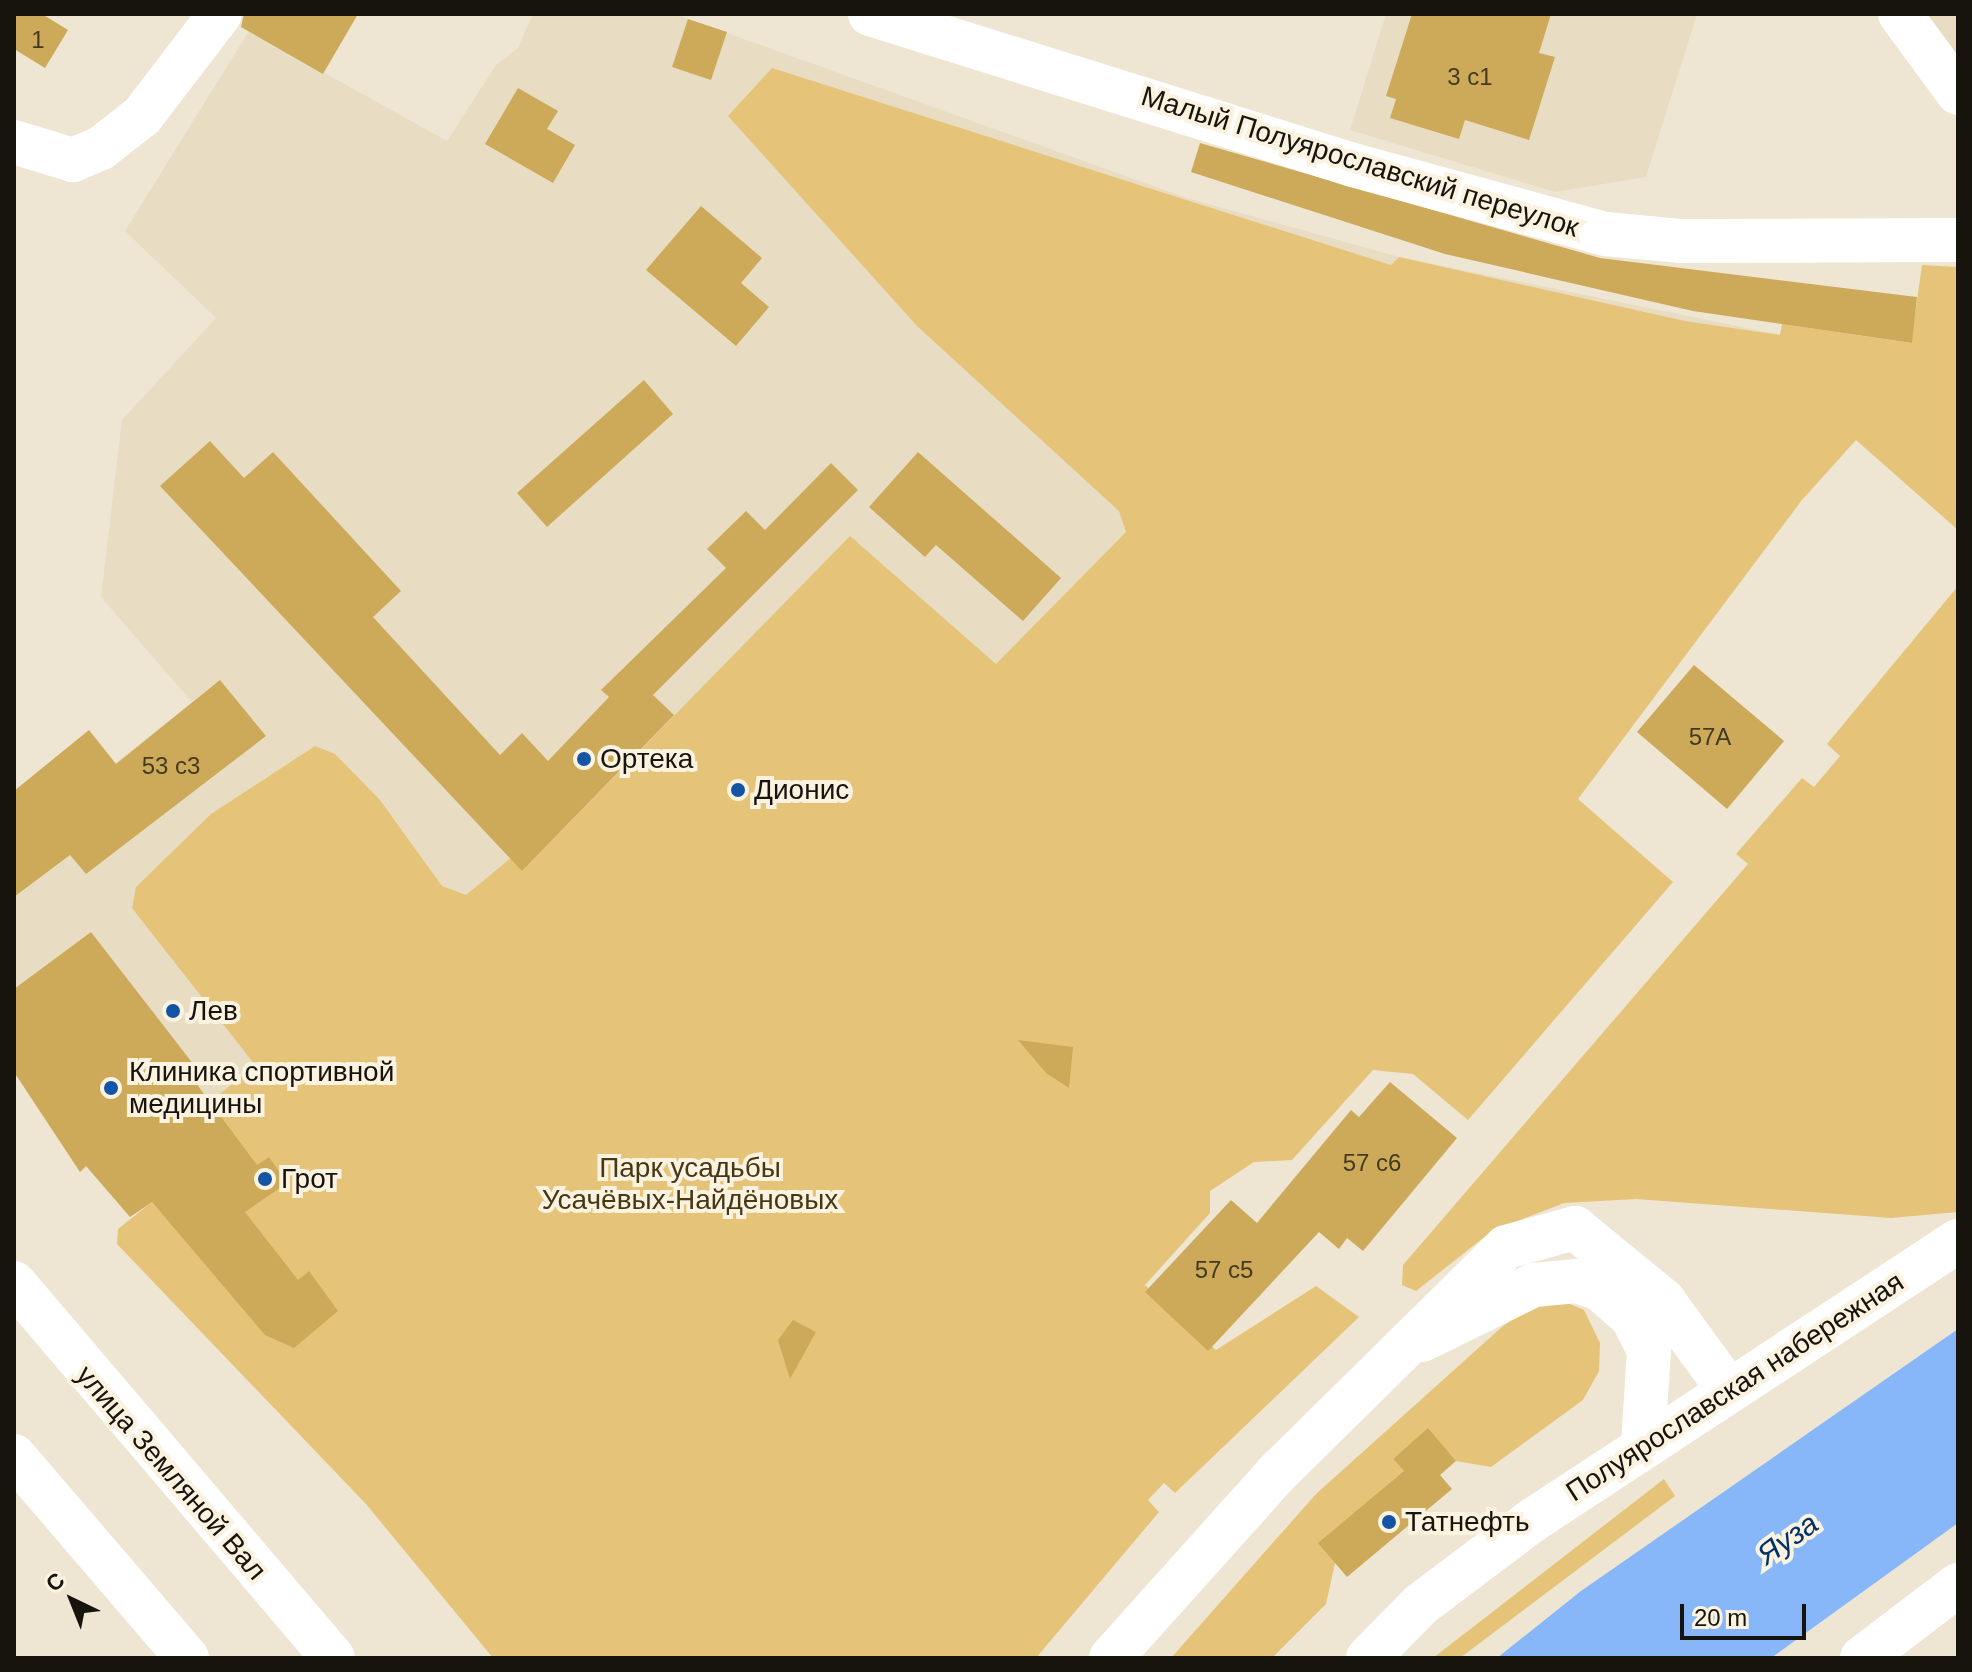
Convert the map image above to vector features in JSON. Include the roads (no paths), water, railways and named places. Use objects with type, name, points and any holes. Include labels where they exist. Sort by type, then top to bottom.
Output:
[{"type":"main road","points":[[14,142],[73,160],[101,148],[142,116],[220,14]]},
{"type":"main road","name":"Малый Полуярославский переулок","points":[[870,14],[1353,165],[1606,234],[1680,241],[1958,240]]},
{"type":"main road","points":[[1900,14],[1958,93]]},
{"type":"main road","points":[[1111,1658],[1276,1474],[1416,1343],[1449,1298],[1506,1247],[1575,1228],[1663,1300],[1728,1389]]},
{"type":"main road","name":"Полуярославская набережная","points":[[1368,1658],[1420,1605],[1643,1443],[1958,1241]]},
{"type":"main road","points":[[1416,1343],[1534,1285],[1577,1281],[1600,1289],[1632,1317],[1649,1351],[1643,1443]]},
{"type":"main road","name":"улица Земляной Вал","points":[[14,1283],[333,1658]]},
{"type":"main road","points":[[14,1456],[187,1658]]},
{"type":"main road","points":[[1862,1658],[1958,1585]]},
{"type":"water","name":"Яуза","points":[[1958,1329],[1958,1523],[1771,1658],[1497,1658],[1581,1591]]},
{"type":"place","name":"Ортека","points":[[584,759]]},
{"type":"place","name":"Дионис","points":[[738,790]]},
{"type":"place","name":"Лев","points":[[173,1011]]},
{"type":"place","name":"Клиника спортивной медицины","points":[[111,1088]]},
{"type":"place","name":"Грот","points":[[265,1179]]},
{"type":"place","name":"Татнефть","points":[[1389,1522]]},
{"type":"park label","name":"Парк усадьбы Усачёвых-Найдёновых","points":[[690,1184]]}]
